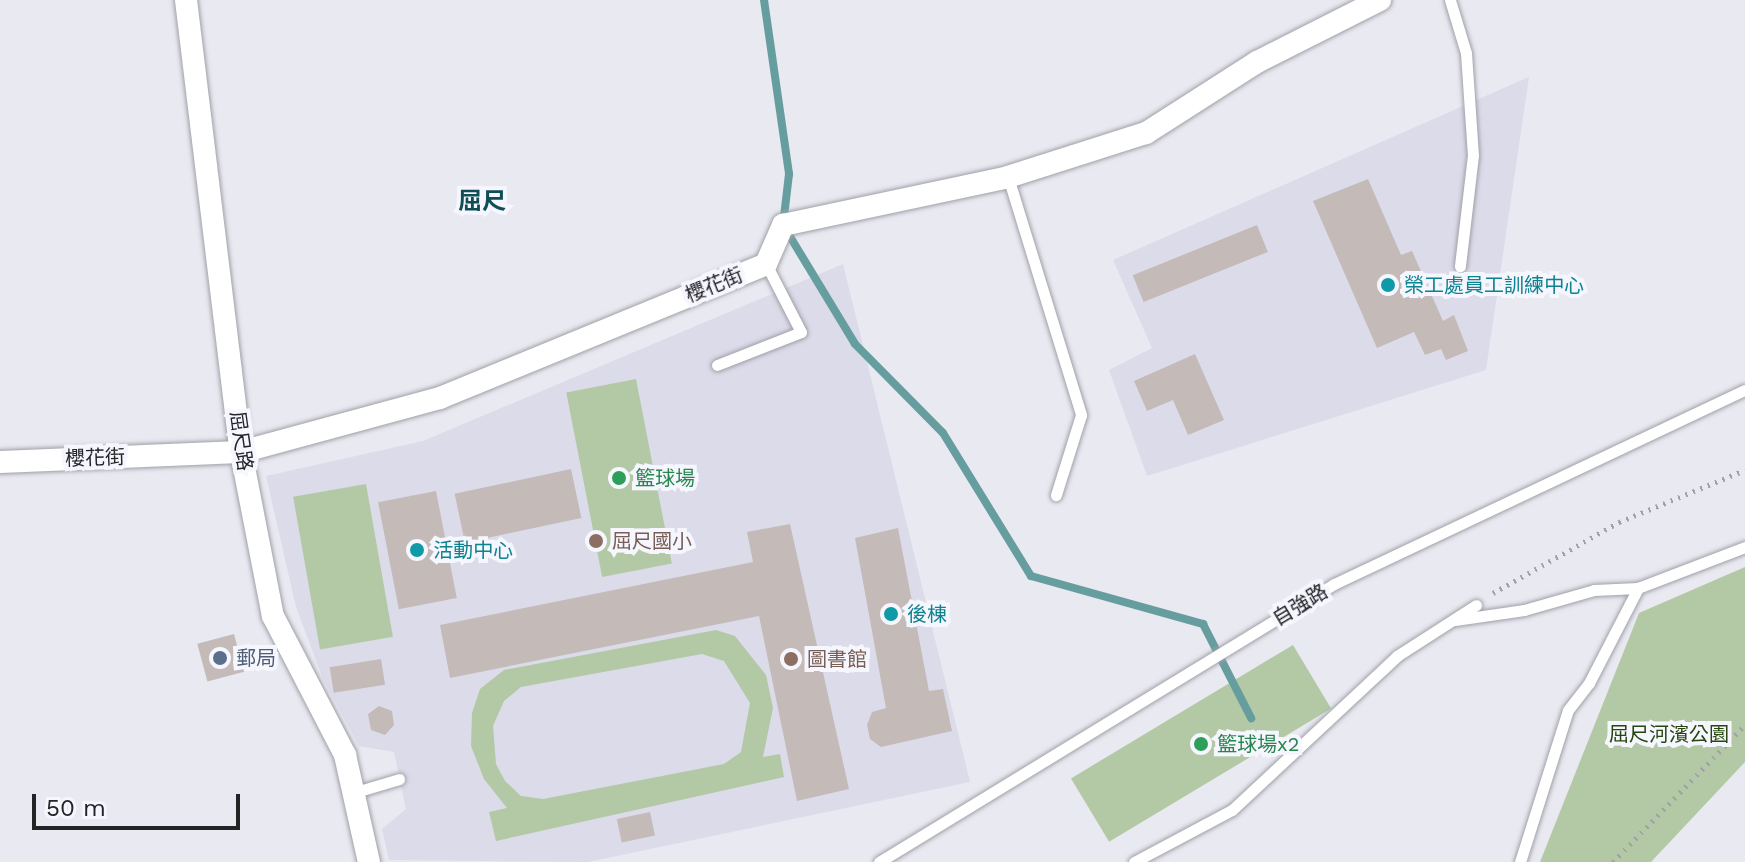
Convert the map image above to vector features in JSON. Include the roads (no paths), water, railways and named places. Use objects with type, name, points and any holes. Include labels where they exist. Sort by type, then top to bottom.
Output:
[{"type":"street","name":"屈尺路","points":[[186,0],[241,452],[273,616],[345,755],[356,792],[369,862]]},
{"type":"street","name":"櫻花街","points":[[0,462],[241,452],[440,398],[766,264],[783,225],[1008,177],[1146,133],[1257,62],[1380,0]]},
{"type":"lane","points":[[1450,0],[1466,53],[1473,155],[1460,266]]},
{"type":"lane","points":[[1008,177],[1081,415],[1056,495]]},
{"type":"lane","points":[[717,365],[801,332],[766,264]]},
{"type":"lane","name":"自強路","points":[[879,862],[1334,584],[1745,390]]},
{"type":"lane","points":[[1450,621],[1524,610],[1594,590],[1638,588],[1745,547]]},
{"type":"lane","points":[[1520,862],[1568,710],[1589,683],[1638,588]]},
{"type":"lane","points":[[1134,862],[1232,810],[1397,656],[1476,605]]},
{"type":"lane","points":[[356,792],[399,779]]},
{"type":"waterway","points":[[764,0],[789,174],[783,225],[855,344],[943,433],[1031,576],[1203,624],[1251,718]]},
{"type":"place","name":"榮工處員工訓練中心","points":[[1388,285]]},
{"type":"place","name":"籃球場","points":[[619,478]]},
{"type":"place","name":"屈尺國小","points":[[596,541]]},
{"type":"place","name":"活動中心","points":[[417,550]]},
{"type":"place","name":"後棟","points":[[891,614]]},
{"type":"place","name":"郵局","points":[[220,658]]},
{"type":"place","name":"圖書館","points":[[791,659]]},
{"type":"place","name":"籃球場x2","points":[[1201,744]]},
{"type":"district","name":"屈尺","points":[[482,202]]},
{"type":"park label","name":"屈尺河濱公園","points":[[1669,734]]}]
